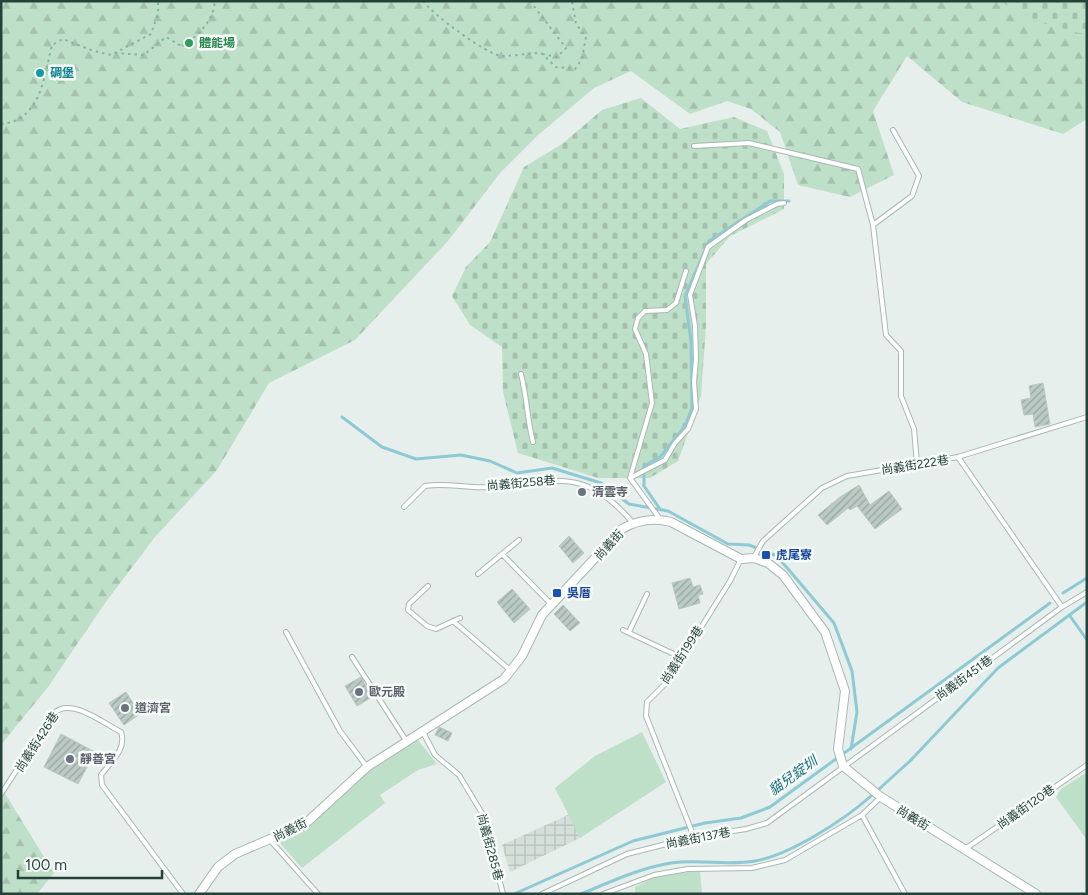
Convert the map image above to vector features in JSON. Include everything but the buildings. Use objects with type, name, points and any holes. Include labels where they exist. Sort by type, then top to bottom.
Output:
[{"type":"street","name":"尚義街","points":[[199,894],[218,867],[230,858],[305,824],[367,767],[487,691],[512,671],[542,616],[622,529],[633,523],[658,517]]},
{"type":"street","points":[[658,517],[741,559],[754,558],[768,563],[783,575],[825,632],[845,691],[838,749],[843,766]]},
{"type":"street","name":"尚義街","points":[[843,766],[880,798],[1036,894]]},
{"type":"lane","points":[[873,225],[912,196],[919,176],[893,130]]},
{"type":"lane","points":[[694,146],[749,143],[858,169],[873,225],[886,335],[901,351],[901,396],[914,429],[916,464]]},
{"type":"lane","points":[[630,478],[665,460],[675,443],[688,429],[696,408],[694,382],[696,359],[695,326],[690,295],[708,247],[746,220],[771,207],[784,203]]},
{"type":"lane","points":[[630,478],[652,403],[646,354],[636,329],[638,318],[645,311],[667,310],[676,303],[686,271]]},
{"type":"lane","points":[[521,374],[526,393],[527,421],[533,442]]},
{"type":"lane","name":"尚義街222巷","points":[[754,558],[762,543],[822,488],[847,476],[958,457],[1087,417]]},
{"type":"lane","points":[[958,457],[1062,607]]},
{"type":"lane","points":[[630,478],[658,517]]},
{"type":"lane","name":"尚義街258巷","points":[[404,507],[425,486],[458,484],[488,487],[538,480],[562,479],[583,484],[603,494],[617,505],[633,523]]},
{"type":"lane","points":[[478,574],[519,540]]},
{"type":"lane","points":[[502,555],[552,606]]},
{"type":"lane","name":"尚義街199巷","points":[[694,837],[690,822],[646,716],[647,702],[667,682],[741,559]]},
{"type":"lane","points":[[428,586],[409,604],[408,610],[427,626],[436,629],[460,618]]},
{"type":"lane","name":"尚義街451巷","points":[[843,766],[1062,607],[1087,592]]},
{"type":"lane","points":[[629,632],[647,594]]},
{"type":"lane","points":[[454,621],[512,671]]},
{"type":"lane","points":[[623,630],[682,658]]},
{"type":"lane","points":[[286,632],[340,731],[367,767]]},
{"type":"lane","points":[[352,657],[407,742]]},
{"type":"lane","name":"尚義街426巷","points":[[1,794],[54,714],[60,708],[67,707],[79,711],[121,732],[124,740],[122,746],[101,775],[102,785],[183,894]]},
{"type":"lane","name":"尚義街285巷","points":[[424,732],[435,755],[459,775],[483,815],[502,892]]},
{"type":"lane","name":"尚義街120巷","points":[[965,849],[1087,765]]},
{"type":"lane","name":"尚義街137巷","points":[[542,894],[627,854],[694,837],[746,829],[767,823],[843,766]]},
{"type":"lane","points":[[603,894],[654,876],[688,869],[752,868],[785,860],[862,815],[880,798]]},
{"type":"lane","points":[[862,815],[905,894]]},
{"type":"lane","points":[[270,840],[318,894]]},
{"type":"path","points":[[1,124],[18,121],[29,112],[41,92],[52,45],[63,39],[91,50],[111,55],[151,34],[158,14],[158,1]]},
{"type":"path","points":[[113,53],[144,55],[166,37],[183,47],[200,34],[214,15],[215,1]]},
{"type":"path","points":[[422,1],[431,12],[476,43],[500,56],[519,53],[541,53],[557,57],[566,48],[530,1]]},
{"type":"path","points":[[541,53],[556,67],[575,69],[582,59],[586,37],[576,24],[572,1]]},
{"type":"shaded area","points":[[570,814],[580,838],[510,872],[502,845]]},
{"type":"green space","points":[[1,1],[1087,1],[1087,119],[1063,134],[962,102],[907,56],[873,111],[894,175],[850,197],[798,185],[780,132],[751,109],[727,101],[690,114],[631,71],[594,88],[537,136],[500,173],[448,241],[355,340],[269,383],[217,470],[155,537],[105,603],[48,687],[1,745]]},
{"type":"green space","points":[[1000,1],[1087,1],[1087,35],[1032,20]]},
{"type":"green space","points":[[641,98],[680,129],[734,117],[767,131],[784,174],[784,209],[730,236],[706,264],[706,326],[701,396],[678,461],[650,478],[598,478],[518,453],[503,392],[502,347],[470,325],[452,296],[466,267],[490,242],[524,167],[562,144],[602,110]]},
{"type":"green space","points":[[642,732],[666,782],[580,838],[555,788],[595,756]]},
{"type":"green space","points":[[418,740],[437,764],[418,770],[380,795],[385,803],[302,868],[278,841],[306,828],[371,769]]},
{"type":"green space","points":[[1087,772],[1087,840],[1056,797],[1061,789]]},
{"type":"green space","points":[[1,787],[54,873],[37,894],[1,894]]},
{"type":"green space","points":[[700,871],[702,894],[635,894],[635,887],[659,875]]},
{"type":"waterway","points":[[660,509],[644,486],[644,466],[660,457],[685,426],[692,408],[691,341],[685,296],[709,241],[770,201],[789,201]]},
{"type":"waterway","points":[[342,417],[382,447],[416,459],[461,455],[490,461],[517,473],[552,468],[601,483],[629,504],[668,511],[728,544],[749,545],[777,556],[834,623],[852,671],[857,712],[851,749]]},
{"type":"waterway","name":"貓兒錠圳","points":[[1063,593],[1087,578]]},
{"type":"waterway","points":[[878,790],[910,761],[998,668],[1087,602]]},
{"type":"waterway","name":"貓兒錠圳","points":[[514,894],[633,841],[705,823],[741,818],[770,807],[1050,603]]},
{"type":"waterway","points":[[1070,616],[1087,640]]},
{"type":"waterway","points":[[581,894],[614,880],[659,865],[682,862],[724,863],[755,861],[784,852],[832,826],[871,796]]},
{"type":"place","name":"體能場","points":[[189,43]]},
{"type":"place","name":"碉堡","points":[[40,73]]},
{"type":"place","name":"清雲寺","points":[[582,492]]},
{"type":"place","name":"虎尾寮","points":[[766,555]]},
{"type":"place","name":"吳厝","points":[[557,593]]},
{"type":"place","name":"歐元殿","points":[[359,692]]},
{"type":"place","name":"道濟宮","points":[[125,708]]},
{"type":"place","name":"靜善宮","points":[[70,759]]}]
